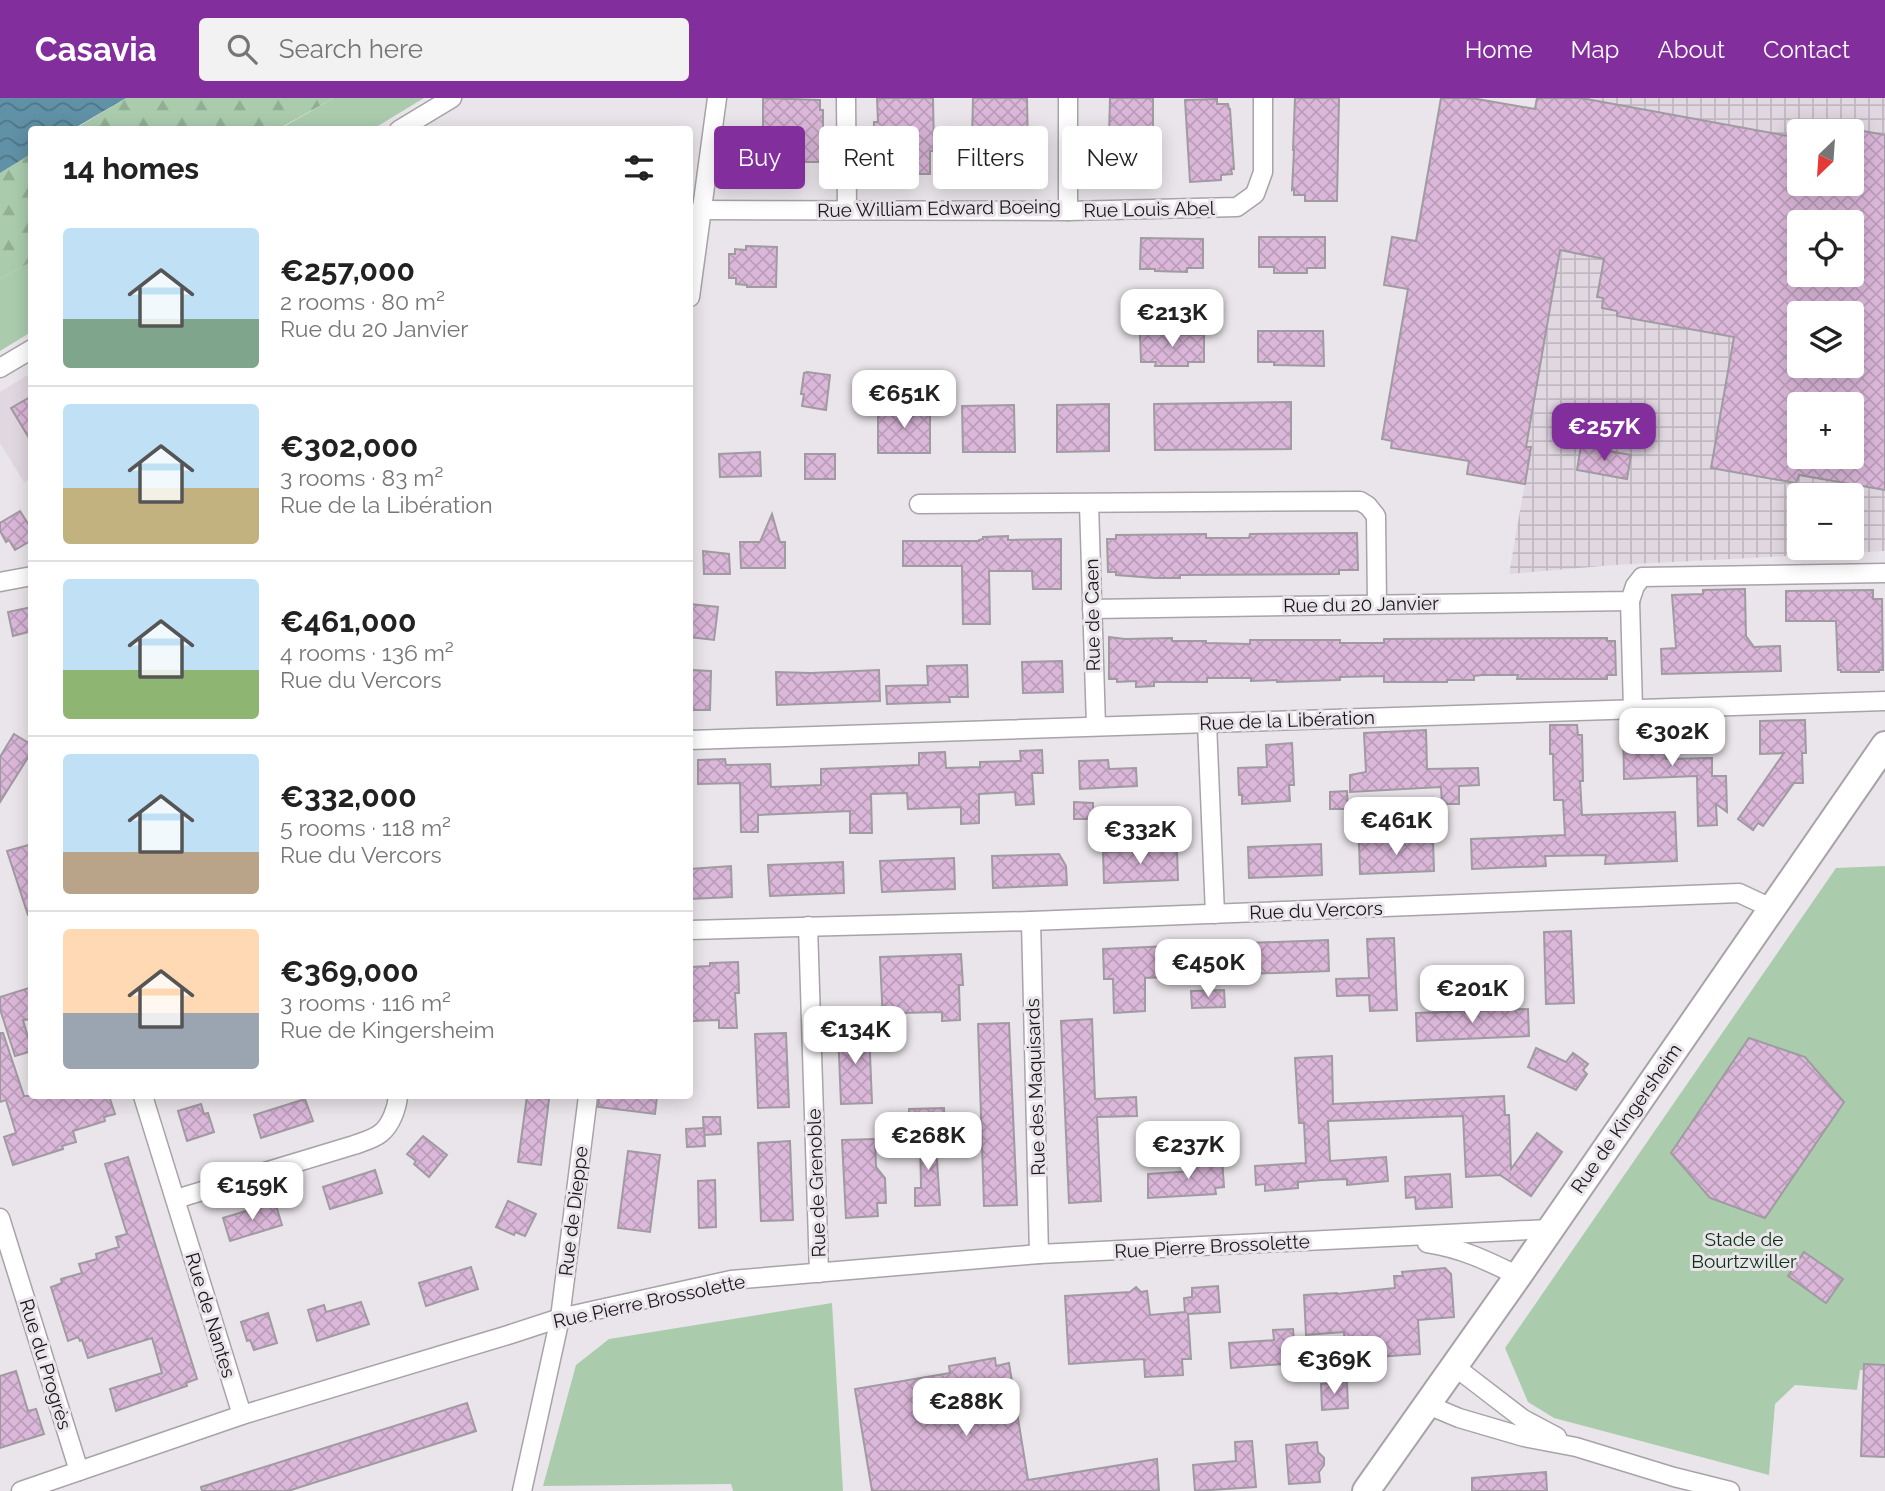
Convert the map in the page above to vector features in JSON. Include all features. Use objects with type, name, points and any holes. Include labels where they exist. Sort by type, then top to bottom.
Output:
[{"type":"main road","name":"Rue de Kingersheim","points":[[1366,1491],[1518,1276],[1885,744]]},
{"type":"street","points":[[406,126],[452,98]]},
{"type":"street","points":[[694,230],[701,210],[717,98]]},
{"type":"street","points":[[846,98],[847,211]]},
{"type":"street","name":"Rue William Edward Boeing","points":[[701,210],[1068,211],[1068,98]]},
{"type":"street","name":"Rue Louis Abel","points":[[1068,211],[1237,206],[1255,194],[1264,172],[1263,98]]},
{"type":"street","points":[[0,368],[28,351]]},
{"type":"street","points":[[919,504],[1360,502],[1368,506],[1376,516],[1377,604]]},
{"type":"street","name":"Rue de Caen","points":[[1089,503],[1096,726]]},
{"type":"street","points":[[1633,709],[1630,601],[1635,586],[1642,577],[1885,573]]},
{"type":"street","points":[[0,582],[28,577]]},
{"type":"street","name":"Rue du 20 Janvier","points":[[1092,608],[1630,601]]},
{"type":"street","name":"Rue de la Libération","points":[[693,740],[1885,701]]},
{"type":"street","points":[[1207,723],[1215,914]]},
{"type":"street","name":"Rue du Vercors","points":[[693,930],[1031,921],[1739,893],[1771,908]]},
{"type":"street","name":"Rue des Maquisards","points":[[1031,921],[1039,1254]]},
{"type":"street","name":"Rue de Grenoble","points":[[808,926],[819,1273]]},
{"type":"street","name":"Rue de Nantes","points":[[144,1099],[243,1415]]},
{"type":"street","points":[[176,1199],[354,1145],[381,1133],[391,1119],[398,1099]]},
{"type":"street","name":"Rue de Dieppe","points":[[522,1491],[559,1318],[588,1099]]},
{"type":"street","name":"Rue du Progrès","points":[[0,1218],[79,1471]]},
{"type":"street","name":"Rue Pierre Brossolette","points":[[21,1491],[243,1415],[559,1318],[731,1280],[1039,1254],[1549,1229]]},
{"type":"street","name":"Rue Pierre Brossolette","points":[[1386,1238],[1448,1246],[1475,1254],[1518,1276]]},
{"type":"street","points":[[1454,1366],[1522,1419],[1576,1447],[1674,1484],[1730,1491]]},
{"type":"street","points":[[1428,1405],[1472,1422],[1524,1437],[1576,1447]]},
{"type":"shaded area","points":[[1586,98],[1885,98],[1885,551],[1864,552],[1864,483],[1787,483],[1787,556],[1614,565],[1509,574],[1531,448],[1526,447]]},
{"type":"shaded area","points":[[28,375],[28,480],[24,482],[0,443],[0,392]]},
{"type":"green space","points":[[126,98],[334,98],[283,126],[80,126]]},
{"type":"green space","points":[[334,98],[424,98],[378,126],[285,126]]},
{"type":"green space","points":[[28,156],[28,264],[0,279],[0,173]]},
{"type":"green space","points":[[28,264],[28,334],[0,351],[0,279]]},
{"type":"green space","name":"Stade de Bourtzwiller","points":[[1885,866],[1885,1371],[1860,1370],[1857,1390],[1795,1385],[1775,1404],[1769,1475],[1554,1418],[1528,1402],[1505,1348],[1836,868]]},
{"type":"green space","points":[[832,1303],[843,1491],[733,1491],[731,1484],[543,1486],[576,1365],[609,1339]]},
{"type":"water","points":[[0,98],[126,98],[78,126],[28,126],[28,156],[0,173]]},
{"type":"building","points":[[763,98],[820,100],[823,126],[819,126],[819,162],[805,162],[805,126],[763,126]]},
{"type":"building","points":[[877,98],[933,98],[930,174],[919,174],[919,126],[874,126],[874,122],[878,122]]},
{"type":"building","points":[[973,98],[1027,98],[1028,126],[972,126]]},
{"type":"building","points":[[1110,98],[1153,98],[1153,126],[1109,126]]},
{"type":"building","points":[[1295,98],[1339,98],[1337,201],[1305,201],[1305,195],[1294,195]]},
{"type":"building","points":[[1441,98],[1471,98],[1535,109],[1537,98],[1581,98],[1787,136],[1787,196],[1864,196],[1864,131],[1885,135],[1885,490],[1864,486],[1864,483],[1845,483],[1799,475],[1796,483],[1711,468],[1734,337],[1617,316],[1617,311],[1602,308],[1603,298],[1597,297],[1604,259],[1560,250],[1526,447],[1531,447],[1525,484],[1467,474],[1469,461],[1391,448],[1392,441],[1382,439],[1408,289],[1384,285],[1392,237],[1416,241]]},
{"type":"building","points":[[1217,99],[1217,104],[1228,104],[1230,109],[1234,169],[1231,169],[1232,174],[1221,175],[1221,180],[1190,182],[1185,100]]},
{"type":"building","points":[[1259,237],[1325,237],[1325,268],[1307,268],[1307,273],[1274,273],[1274,267],[1259,267]]},
{"type":"building","points":[[1141,238],[1203,239],[1203,268],[1187,268],[1187,272],[1140,269]]},
{"type":"building","points":[[746,246],[777,247],[776,287],[747,287],[736,284],[736,278],[729,278],[729,254],[735,254],[735,249],[746,250]]},
{"type":"building","points":[[1258,331],[1323,331],[1324,366],[1258,362]]},
{"type":"building","points":[[1140,334],[1204,335],[1204,362],[1188,362],[1188,366],[1155,366],[1156,362],[1141,362]]},
{"type":"building","points":[[804,373],[830,375],[826,410],[802,406]]},
{"type":"building","points":[[28,398],[28,436],[11,408]]},
{"type":"building","points":[[1291,402],[1291,449],[1155,450],[1154,404]]},
{"type":"building","points":[[1109,404],[1109,451],[1057,452],[1057,405]]},
{"type":"building","points":[[1014,405],[1015,452],[963,452],[962,406]]},
{"type":"building","points":[[878,406],[930,406],[930,453],[878,453]]},
{"type":"building","points":[[1581,446],[1631,455],[1627,479],[1577,470]]},
{"type":"building","points":[[760,452],[761,476],[720,477],[719,454]]},
{"type":"building","points":[[805,454],[835,454],[835,479],[805,479]]},
{"type":"building","points":[[20,511],[28,524],[28,542],[15,550],[9,540],[6,542],[0,531],[0,523]]},
{"type":"building","points":[[772,514],[780,542],[785,542],[785,568],[741,568],[740,542],[760,542]]},
{"type":"building","points":[[1357,533],[1358,570],[1339,570],[1339,574],[1180,575],[1180,578],[1155,578],[1108,572],[1107,539],[1116,539],[1116,535],[1206,534],[1206,538],[1249,538],[1250,534]]},
{"type":"building","points":[[1008,536],[1008,540],[1061,539],[1061,589],[1033,589],[1032,571],[989,571],[990,624],[963,624],[962,566],[903,566],[903,541],[979,541],[983,537]]},
{"type":"building","points":[[703,551],[729,554],[730,574],[704,574]]},
{"type":"building","points":[[1745,589],[1746,636],[1754,647],[1780,646],[1781,671],[1662,674],[1661,649],[1676,648],[1672,595],[1703,594],[1703,590]]},
{"type":"building","points":[[1873,590],[1873,599],[1882,599],[1883,670],[1879,672],[1838,670],[1836,621],[1786,621],[1786,591]]},
{"type":"building","points":[[693,604],[718,607],[714,640],[693,637]]},
{"type":"building","points":[[28,608],[28,632],[13,636],[8,612]]},
{"type":"building","points":[[1109,637],[1172,638],[1172,641],[1250,644],[1250,640],[1384,643],[1384,639],[1607,638],[1607,641],[1615,641],[1616,675],[1607,675],[1607,679],[1517,679],[1518,675],[1482,675],[1474,676],[1474,680],[1447,682],[1384,682],[1384,676],[1277,682],[1251,681],[1251,678],[1207,678],[1207,682],[1154,682],[1154,686],[1136,687],[1136,681],[1117,682],[1117,679],[1109,679]]},
{"type":"building","points":[[1062,661],[1063,692],[1023,693],[1022,662]]},
{"type":"building","points":[[967,665],[968,697],[949,697],[950,702],[887,704],[886,686],[928,685],[927,666]]},
{"type":"building","points":[[693,670],[711,671],[710,710],[693,710]]},
{"type":"building","points":[[879,670],[880,701],[777,705],[776,672]]},
{"type":"building","points":[[1805,720],[1803,783],[1794,783],[1763,826],[1758,823],[1753,830],[1738,819],[1784,753],[1760,754],[1760,721]]},
{"type":"building","points":[[1623,723],[1666,724],[1666,759],[1712,758],[1712,776],[1726,776],[1727,812],[1716,804],[1717,825],[1698,826],[1697,776],[1624,779]]},
{"type":"building","points":[[1550,725],[1577,725],[1578,735],[1582,735],[1582,815],[1675,812],[1677,861],[1605,864],[1606,855],[1545,856],[1546,866],[1472,869],[1471,839],[1565,835],[1563,800],[1554,800]]},
{"type":"building","points":[[1426,730],[1427,769],[1478,768],[1479,785],[1459,786],[1459,804],[1442,804],[1441,787],[1350,792],[1350,775],[1366,772],[1364,733]]},
{"type":"building","points":[[14,734],[28,743],[28,757],[0,802],[0,757]]},
{"type":"building","points":[[1292,743],[1294,785],[1289,785],[1290,801],[1242,804],[1238,768],[1267,767],[1266,745]]},
{"type":"building","points":[[1042,750],[1043,773],[1032,773],[1034,804],[1016,805],[1015,792],[979,794],[979,823],[961,824],[961,807],[908,809],[907,793],[871,794],[872,833],[850,833],[850,811],[758,815],[758,832],[741,832],[740,783],[698,784],[698,760],[725,759],[726,765],[770,764],[771,787],[821,785],[821,769],[919,765],[919,753],[945,752],[946,768],[980,767],[980,762],[1021,761],[1020,751]]},
{"type":"building","points":[[1108,760],[1109,769],[1136,768],[1137,786],[1080,789],[1079,761]]},
{"type":"building","points":[[1347,791],[1348,809],[1330,809],[1330,792]]},
{"type":"building","points":[[1074,802],[1093,803],[1093,819],[1074,819]]},
{"type":"building","points":[[1433,840],[1434,871],[1360,874],[1359,842]]},
{"type":"building","points":[[1321,844],[1322,875],[1249,878],[1248,847]]},
{"type":"building","points":[[28,845],[28,915],[7,851]]},
{"type":"building","points":[[1177,850],[1178,880],[1104,883],[1103,852]]},
{"type":"building","points":[[1059,854],[1066,866],[1067,885],[993,888],[992,856]]},
{"type":"building","points":[[954,858],[955,889],[882,892],[880,861]]},
{"type":"building","points":[[843,862],[844,893],[770,896],[768,865]]},
{"type":"building","points":[[731,866],[732,897],[693,899],[693,869]]},
{"type":"building","points":[[1571,931],[1574,1003],[1546,1004],[1544,932]]},
{"type":"building","points":[[1394,938],[1397,1010],[1370,1011],[1369,995],[1337,996],[1336,979],[1369,978],[1367,939]]},
{"type":"building","points":[[1328,940],[1329,971],[1248,974],[1247,943]]},
{"type":"building","points":[[1184,946],[1185,976],[1145,978],[1145,1011],[1114,1013],[1113,979],[1104,979],[1103,949]]},
{"type":"building","points":[[961,954],[963,985],[959,985],[960,1020],[942,1021],[942,1012],[901,1013],[901,1022],[883,1022],[880,957]]},
{"type":"building","points":[[738,962],[739,993],[735,993],[737,1028],[719,1028],[719,1020],[693,1021],[693,967],[710,966],[710,963]]},
{"type":"building","points":[[28,988],[28,1019],[23,1020],[28,1037],[28,1052],[15,1056],[0,1009],[0,997]]},
{"type":"building","points":[[1224,990],[1225,1007],[1192,1008],[1191,991]]},
{"type":"building","points":[[1528,1009],[1529,1036],[1417,1041],[1416,1013]]},
{"type":"building","points":[[1092,1019],[1095,1099],[1136,1097],[1137,1116],[1097,1117],[1101,1201],[1069,1203],[1061,1021]]},
{"type":"building","points":[[1009,1023],[1017,1205],[984,1206],[978,1024]]},
{"type":"building","points":[[869,1029],[872,1103],[841,1104],[838,1030]]},
{"type":"building","points":[[0,1033],[3,1033],[24,1096],[28,1096],[28,1099],[110,1099],[115,1114],[104,1117],[105,1121],[73,1131],[76,1142],[62,1146],[63,1149],[13,1165],[4,1137],[16,1133],[6,1100],[0,1102]]},
{"type":"building","points":[[786,1033],[789,1107],[758,1108],[755,1034]]},
{"type":"building","points":[[1749,1038],[1805,1057],[1844,1102],[1765,1218],[1710,1198],[1671,1153]]},
{"type":"building","points":[[1536,1048],[1566,1062],[1573,1053],[1588,1064],[1583,1070],[1587,1074],[1576,1090],[1528,1067]]},
{"type":"building","points":[[1332,1056],[1333,1104],[1504,1096],[1505,1115],[1509,1115],[1511,1169],[1537,1133],[1562,1152],[1531,1196],[1500,1175],[1466,1177],[1463,1116],[1328,1121],[1330,1161],[1386,1157],[1388,1181],[1347,1185],[1347,1179],[1322,1180],[1298,1182],[1298,1188],[1265,1191],[1265,1184],[1256,1185],[1255,1166],[1306,1163],[1304,1123],[1299,1123],[1295,1058]]},
{"type":"building","points":[[305,1099],[313,1121],[261,1138],[254,1115]]},
{"type":"building","points":[[527,1099],[549,1099],[541,1165],[518,1162]]},
{"type":"building","points":[[599,1099],[657,1099],[655,1114],[598,1107]]},
{"type":"building","points":[[201,1104],[204,1114],[208,1113],[214,1132],[187,1141],[178,1111]]},
{"type":"building","points":[[944,1108],[945,1126],[910,1127],[909,1109]]},
{"type":"building","points":[[703,1117],[720,1117],[721,1134],[704,1135]]},
{"type":"building","points":[[704,1128],[705,1146],[687,1147],[686,1129]]},
{"type":"building","points":[[935,1131],[940,1205],[915,1206],[915,1188],[921,1188],[920,1132]]},
{"type":"building","points":[[423,1136],[447,1155],[429,1177],[407,1154]]},
{"type":"building","points":[[875,1139],[876,1167],[885,1178],[886,1203],[877,1203],[878,1216],[846,1218],[842,1140]]},
{"type":"building","points":[[790,1141],[793,1220],[761,1221],[758,1143]]},
{"type":"building","points":[[628,1151],[660,1155],[650,1232],[618,1228]]},
{"type":"building","points":[[128,1157],[197,1379],[186,1383],[187,1386],[116,1411],[110,1389],[162,1373],[152,1338],[88,1358],[82,1340],[78,1337],[68,1341],[51,1287],[62,1283],[61,1279],[82,1273],[79,1264],[97,1259],[96,1254],[119,1247],[116,1237],[127,1234],[105,1164]]},
{"type":"building","points":[[1222,1158],[1224,1187],[1215,1188],[1216,1194],[1148,1198],[1148,1174],[1193,1171],[1196,1159]]},
{"type":"building","points":[[375,1170],[382,1193],[330,1209],[323,1187]]},
{"type":"building","points":[[1450,1174],[1452,1207],[1416,1209],[1415,1197],[1406,1198],[1405,1177]]},
{"type":"building","points":[[715,1180],[716,1227],[699,1228],[698,1181]]},
{"type":"building","points":[[508,1201],[536,1214],[525,1236],[515,1232],[514,1235],[496,1227]]},
{"type":"building","points":[[275,1202],[282,1225],[230,1241],[223,1218]]},
{"type":"building","points":[[1804,1252],[1843,1279],[1826,1303],[1788,1276]]},
{"type":"building","points":[[471,1267],[478,1289],[426,1306],[419,1283]]},
{"type":"building","points":[[1445,1268],[1451,1274],[1454,1317],[1418,1320],[1420,1354],[1346,1359],[1344,1332],[1306,1335],[1304,1295],[1395,1288],[1394,1276],[1403,1276],[1402,1272]]},
{"type":"building","points":[[1218,1286],[1220,1312],[1188,1314],[1191,1359],[1182,1359],[1183,1375],[1145,1377],[1144,1359],[1069,1364],[1065,1296],[1130,1292],[1136,1287],[1141,1292],[1147,1291],[1150,1315],[1185,1312],[1184,1298],[1192,1297],[1192,1288]]},
{"type":"building","points":[[361,1302],[369,1324],[317,1341],[308,1310],[324,1305],[326,1312]]},
{"type":"building","points":[[268,1313],[277,1343],[254,1350],[250,1340],[247,1341],[241,1322]]},
{"type":"building","points":[[1293,1329],[1296,1363],[1231,1368],[1229,1343],[1274,1340],[1273,1330]]},
{"type":"building","points":[[995,1358],[996,1366],[1009,1363],[1028,1480],[1157,1459],[1159,1491],[872,1491],[855,1389],[950,1373],[949,1366]]},
{"type":"building","points":[[1864,1364],[1885,1365],[1885,1457],[1861,1456]]},
{"type":"building","points":[[16,1371],[28,1411],[36,1409],[44,1434],[0,1448],[0,1376]]},
{"type":"building","points":[[1347,1382],[1348,1408],[1322,1410],[1321,1384]]},
{"type":"building","points":[[467,1403],[476,1431],[288,1491],[202,1491],[201,1487]]},
{"type":"building","points":[[1252,1441],[1256,1487],[1195,1491],[1193,1465],[1236,1461],[1235,1442]]},
{"type":"building","points":[[1317,1442],[1318,1452],[1324,1458],[1324,1465],[1319,1472],[1320,1482],[1289,1484],[1286,1445]]},
{"type":"building","points":[[1546,1472],[1547,1491],[1472,1491],[1472,1478]]}]
